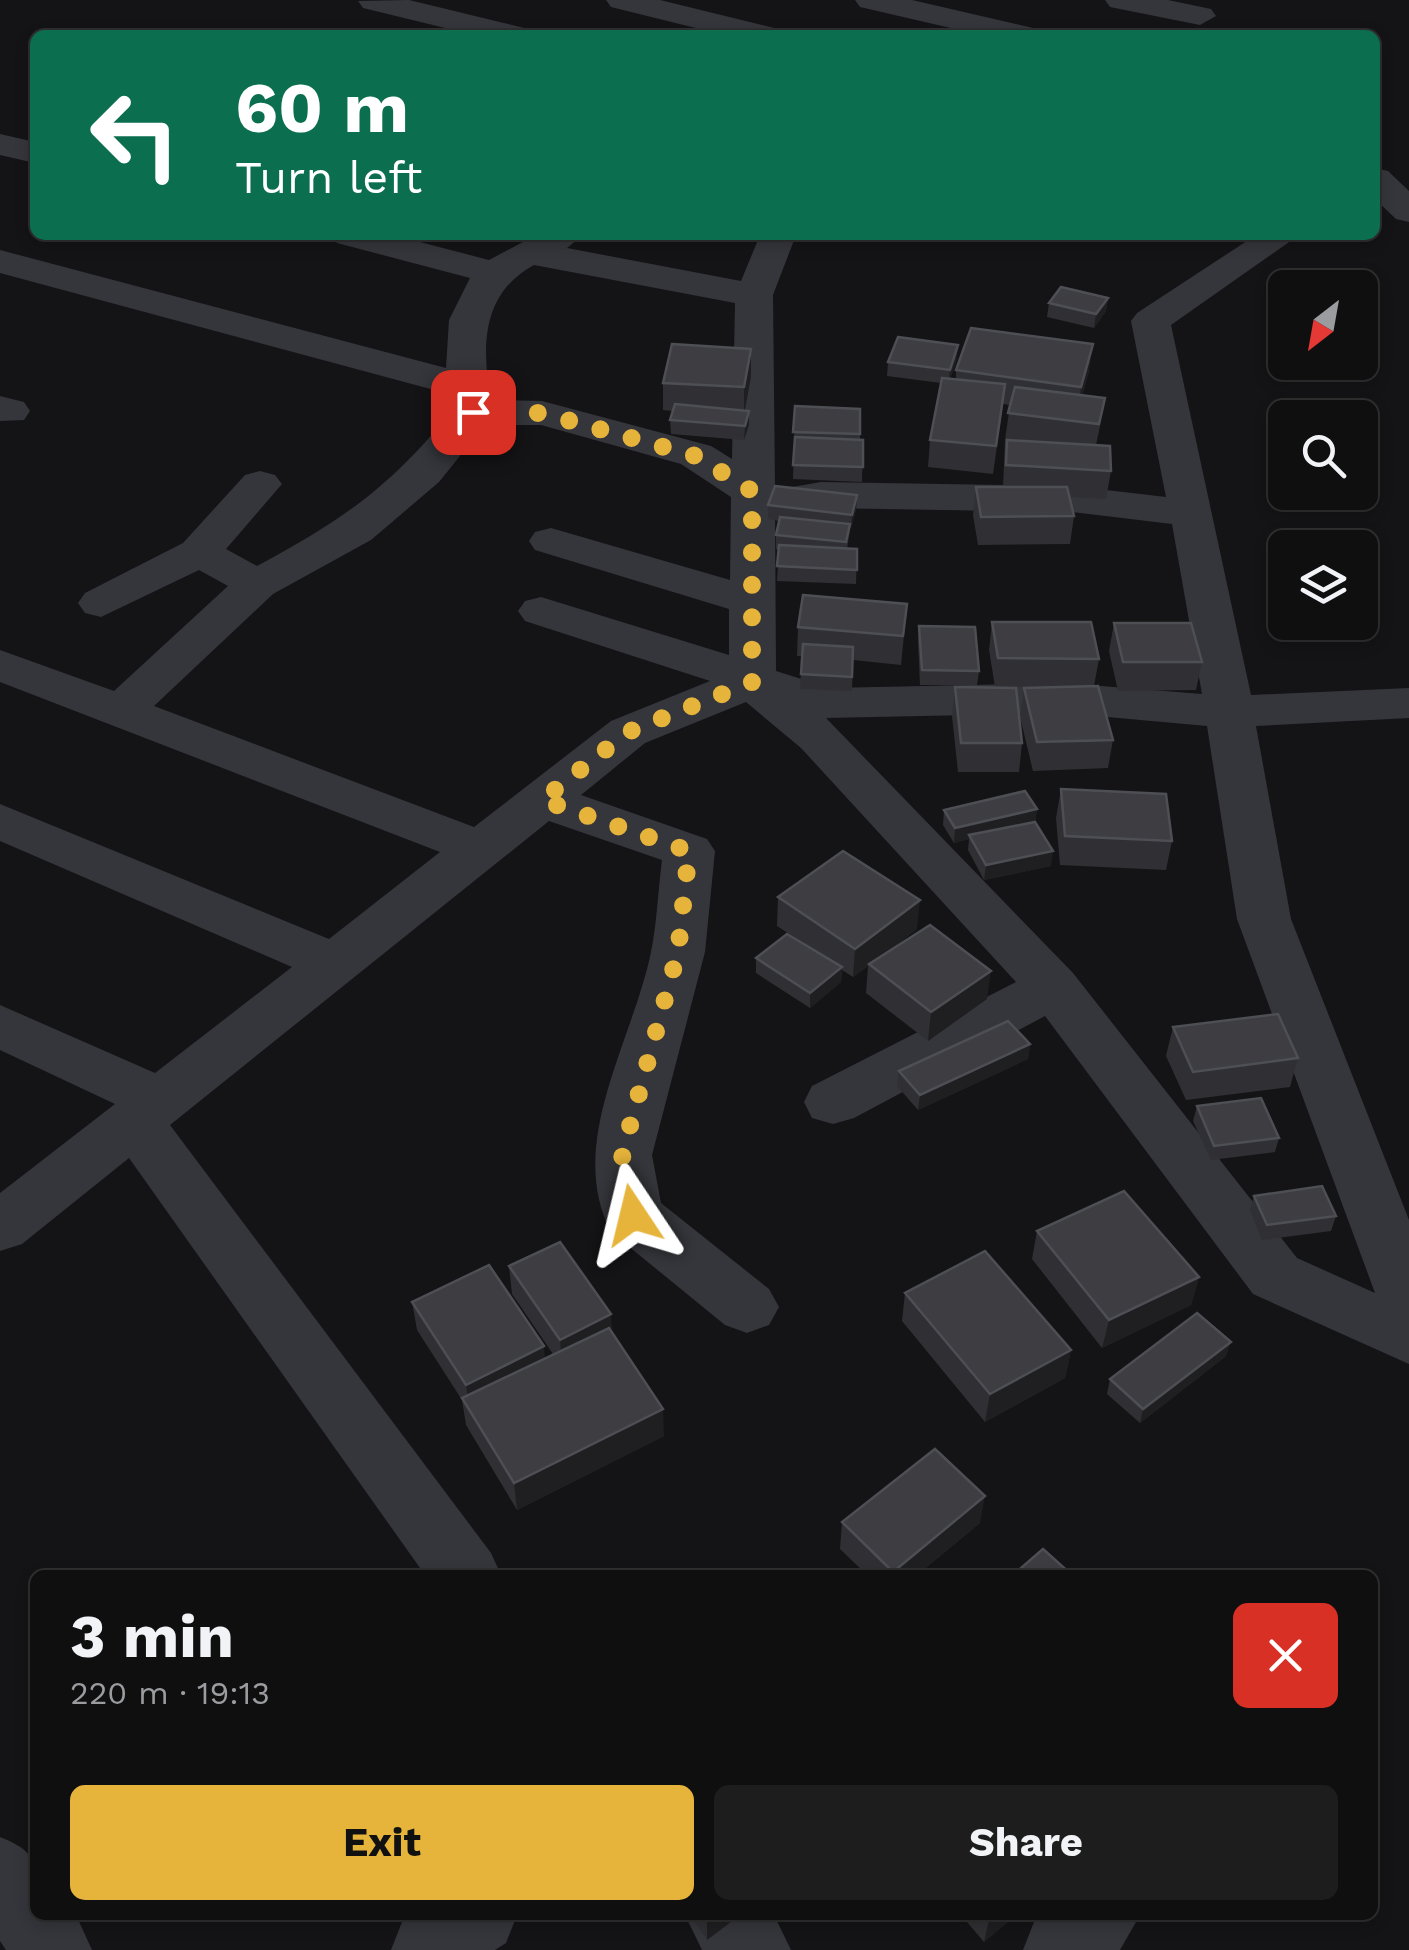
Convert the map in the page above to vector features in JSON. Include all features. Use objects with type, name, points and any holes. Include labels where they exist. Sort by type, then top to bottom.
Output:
[{"type":"street","points":[[622,0],[743,30]]},
{"type":"street","points":[[1121,0],[1200,17]]},
{"type":"street","points":[[374,1],[493,30]]},
{"type":"street","points":[[876,7],[996,30]]},
{"type":"street","points":[[0,144],[30,152]]},
{"type":"street","points":[[1380,161],[1409,158]]},
{"type":"street","points":[[1380,184],[1409,210]]},
{"type":"street","points":[[400,240],[531,253],[754,295]]},
{"type":"street","points":[[752,682],[754,295],[776,240]]},
{"type":"street","points":[[1273,240],[1151,321],[1229,712],[1264,919],[1409,1300]]},
{"type":"street","points":[[123,710],[257,584],[355,531],[424,473],[470,399],[464,374],[470,310],[531,253]]},
{"type":"street","points":[[0,261],[470,399],[542,413],[696,456],[752,497],[1072,499],[1191,513]]},
{"type":"street","points":[[101,603],[200,552],[260,484]]},
{"type":"street","points":[[551,540],[751,600]]},
{"type":"street","points":[[200,552],[257,584]]},
{"type":"street","points":[[541,611],[827,703],[1064,698],[1229,712],[1409,704]]},
{"type":"street","points":[[0,665],[482,849]]},
{"type":"street","points":[[0,1227],[628,732],[752,682]]},
{"type":"street","points":[[752,682],[818,736],[1053,987],[1274,1276],[1409,1338]]},
{"type":"street","points":[[542,800],[689,851],[678,952],[622,1155],[633,1215],[747,1306]]},
{"type":"street","points":[[0,821],[335,963]]},
{"type":"street","points":[[833,1102],[1053,987]]},
{"type":"street","points":[[0,1026],[149,1112],[463,1570]]},
{"type":"street","points":[[0,1876],[30,1918]]},
{"type":"street","points":[[32,1920],[53,1950]]},
{"type":"street","points":[[430,1950],[471,1920]]},
{"type":"street","points":[[728,1920],[752,1950]]},
{"type":"street","points":[[1062,1950],[1095,1920]]},
{"type":"building","points":[[1061,287],[1108,298],[1096,314],[1049,303]]},
{"type":"building","points":[[971,328],[1093,344],[1081,387],[956,370]]},
{"type":"building","points":[[898,337],[958,345],[950,370],[888,362]]},
{"type":"building","points":[[672,344],[751,349],[744,387],[663,383]]},
{"type":"building","points":[[942,378],[1005,384],[996,446],[930,440]]},
{"type":"building","points":[[1015,387],[1105,398],[1099,424],[1008,413]]},
{"type":"building","points":[[675,404],[749,411],[745,426],[670,420]]},
{"type":"building","points":[[795,406],[860,409],[860,434],[793,432]]},
{"type":"building","points":[[795,437],[863,440],[863,467],[793,465]]},
{"type":"building","points":[[1007,440],[1110,446],[1111,471],[1006,465]]},
{"type":"building","points":[[775,486],[857,495],[852,515],[768,505]]},
{"type":"building","points":[[976,487],[1067,487],[1074,516],[981,517]]},
{"type":"building","points":[[780,517],[850,524],[846,542],[776,535]]},
{"type":"building","points":[[779,545],[857,549],[857,570],[777,566]]},
{"type":"building","points":[[803,595],[907,604],[903,636],[798,627]]},
{"type":"building","points":[[992,622],[1091,622],[1099,659],[998,658]]},
{"type":"building","points":[[1114,623],[1191,623],[1202,662],[1123,662]]},
{"type":"building","points":[[919,626],[975,627],[979,671],[922,670]]},
{"type":"building","points":[[803,644],[853,647],[852,677],[801,674]]},
{"type":"building","points":[[1098,686],[1113,740],[1037,742],[1024,688]]},
{"type":"building","points":[[955,687],[1016,688],[1022,743],[961,743]]},
{"type":"building","points":[[1061,789],[1166,794],[1172,841],[1065,836]]},
{"type":"building","points":[[1025,791],[1037,809],[955,828],[944,810]]},
{"type":"building","points":[[1035,822],[1053,851],[986,865],[969,835]]},
{"type":"building","points":[[843,851],[920,900],[855,949],[778,897]]},
{"type":"building","points":[[930,925],[991,971],[931,1012],[869,964]]},
{"type":"building","points":[[787,934],[842,967],[810,993],[756,958]]},
{"type":"building","points":[[1278,1014],[1298,1058],[1193,1072],[1173,1027]]},
{"type":"building","points":[[1008,1021],[1030,1044],[920,1095],[899,1071]]},
{"type":"building","points":[[1261,1098],[1279,1138],[1214,1146],[1197,1106]]},
{"type":"building","points":[[1322,1186],[1336,1216],[1267,1225],[1254,1196]]},
{"type":"building","points":[[1124,1191],[1199,1277],[1109,1320],[1037,1231]]},
{"type":"building","points":[[560,1242],[611,1314],[560,1340],[509,1266]]},
{"type":"building","points":[[985,1251],[1071,1350],[990,1394],[905,1293]]},
{"type":"building","points":[[489,1265],[544,1346],[466,1385],[412,1302]]},
{"type":"building","points":[[1197,1313],[1231,1342],[1143,1409],[1110,1379]]},
{"type":"building","points":[[609,1328],[663,1409],[514,1483],[462,1398]]},
{"type":"building","points":[[935,1449],[985,1496],[895,1570],[842,1522]]},
{"type":"building","points":[[1043,1549],[1066,1570],[1019,1570]]},
{"type":"route","points":[[473,412],[542,413],[696,456],[752,491],[752,682],[628,732],[542,800],[689,851],[678,952],[622,1155],[633,1215]]}]
